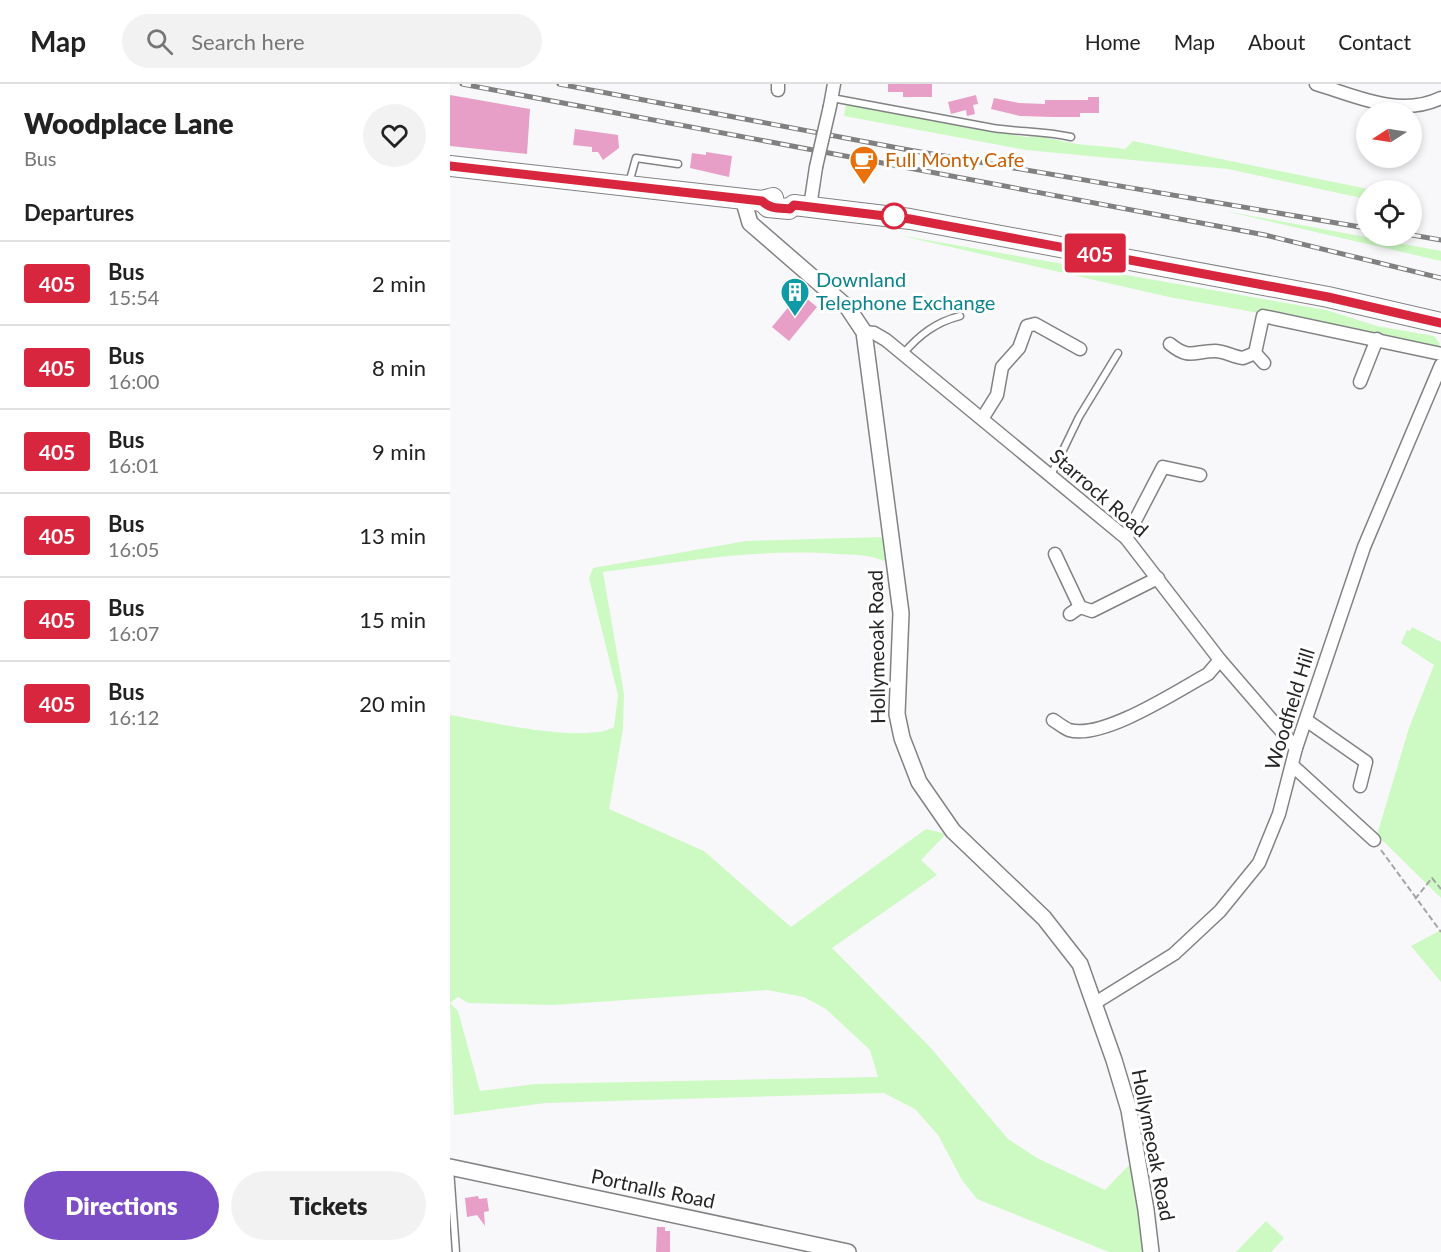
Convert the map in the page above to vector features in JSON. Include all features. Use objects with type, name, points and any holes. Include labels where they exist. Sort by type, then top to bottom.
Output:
[{"type":"highway","points":[[450,166],[752,200],[768,207],[790,209],[802,206],[910,219],[1328,297],[1441,323]]},
{"type":"street","points":[[802,206],[816,167],[834,84]]},
{"type":"street","points":[[1316,84],[1394,107],[1420,106],[1441,98]]},
{"type":"street","name":"Hollymeoak Road","points":[[752,200],[750,223],[848,308],[864,332],[901,613],[897,714],[902,738],[919,782],[953,831],[1044,918],[1080,964],[1095,1003],[1129,1110],[1151,1252]]},
{"type":"street","points":[[1255,353],[1263,316],[1441,354]]},
{"type":"street","points":[[982,419],[997,395],[1002,366],[1019,348],[1027,326],[1035,324],[1080,349]]},
{"type":"street","name":"Starrock Road","points":[[864,332],[874,333],[903,354],[1126,538],[1220,660],[1296,748]]},
{"type":"street","points":[[1360,382],[1377,339]]},
{"type":"street","points":[[1170,344],[1181,353],[1197,355],[1218,351],[1243,358],[1255,353]]},
{"type":"street","points":[[1255,353],[1264,363]]},
{"type":"street","name":"Woodfield Hill","points":[[1095,1003],[1174,954],[1220,911],[1259,863],[1279,814],[1296,748],[1364,547],[1441,365]]},
{"type":"street","points":[[1126,538],[1163,468],[1200,475]]},
{"type":"street","points":[[1055,554],[1075,611],[1092,611],[1158,578]]},
{"type":"street","points":[[1053,720],[1068,730],[1087,731],[1108,727],[1208,674],[1220,660]]},
{"type":"street","points":[[1306,720],[1366,762],[1360,786]]},
{"type":"street","points":[[1293,766],[1374,840]]},
{"type":"street","name":"Portnalls Road","points":[[450,1167],[848,1252]]},
{"type":"lane","points":[[831,102],[1019,132],[1047,131],[1071,137]]},
{"type":"lane","points":[[628,187],[636,158],[678,164]]},
{"type":"lane","points":[[903,354],[925,332],[960,316]]},
{"type":"lane","points":[[1051,476],[1079,417],[1118,352]]},
{"type":"lane","points":[[450,1167],[456,1252]]},
{"type":"path","points":[[1374,840],[1414,899],[1441,932]]},
{"type":"path","points":[[1414,899],[1432,878],[1441,889]]},
{"type":"green space","points":[[846,104],[1025,137],[1046,138],[1077,144],[1125,149],[1133,141],[1356,187],[1356,197],[1228,169],[1026,150],[844,116]]},
{"type":"green space","points":[[1225,211],[1356,235],[1356,241]]},
{"type":"green space","points":[[898,235],[1326,310],[1377,326],[1434,336],[1440,344],[1438,349],[1377,334],[1169,297]]},
{"type":"green space","points":[[1376,246],[1414,246],[1441,251],[1441,261]]},
{"type":"green space","points":[[883,537],[886,562],[862,555],[749,554],[603,572],[624,694],[623,729],[609,809],[704,851],[791,927],[926,829],[946,834],[921,860],[937,875],[832,948],[930,1047],[1008,1139],[1037,1158],[1105,1190],[1130,1164],[1145,1252],[1109,1252],[977,1199],[962,1180],[938,1135],[915,1109],[884,1093],[545,1103],[454,1115],[450,1003],[450,715],[559,732],[601,732],[614,727],[618,695],[589,578],[593,568],[746,541]],"holes":[[[767,990],[804,997],[826,1009],[870,1050],[878,1077],[535,1084],[480,1091],[458,1011],[450,1003],[458,997],[468,1003],[554,1005]]]},
{"type":"green space","points":[[1412,627],[1441,642],[1441,898],[1377,835],[1409,728],[1434,665],[1401,643],[1407,630],[1410,631]]},
{"type":"green space","points":[[1441,930],[1441,982],[1411,946]]},
{"type":"green space","points":[[1266,1221],[1284,1238],[1271,1252],[1236,1252]]},
{"type":"building","points":[[888,84],[932,84],[932,97],[903,97],[903,92],[888,92]]},
{"type":"building","points":[[450,95],[530,109],[527,154],[450,146]]},
{"type":"building","points":[[976,95],[978,104],[973,105],[975,114],[967,116],[966,110],[951,114],[948,102]]},
{"type":"building","points":[[1088,97],[1099,97],[1099,113],[1080,113],[1080,117],[1020,116],[991,109],[994,98],[1019,103],[1045,104],[1045,100],[1088,100]]},
{"type":"building","points":[[575,129],[618,135],[619,148],[603,160],[598,152],[592,152],[592,147],[573,145]]},
{"type":"building","points":[[706,152],[732,156],[729,177],[690,168],[692,153],[706,155]]},
{"type":"building","name":"Downland Telephone Exchange","points":[[800,293],[817,307],[789,341],[772,327]]},
{"type":"building","points":[[478,1196],[479,1199],[487,1198],[489,1211],[484,1212],[485,1226],[477,1215],[467,1217],[465,1198]]},
{"type":"building","points":[[657,1227],[665,1227],[665,1231],[670,1231],[670,1252],[656,1252]]},
{"type":"railway","points":[[462,84],[1265,235],[1441,278]]},
{"type":"railway","points":[[559,84],[909,150],[1356,226]]},
{"type":"railway","points":[[1422,237],[1441,240]]},
{"type":"bus line","name":"405","points":[[450,166],[762,201],[768,207],[790,209],[794,205],[888,215],[1328,297],[1441,323]]},
{"type":"place","name":"Full Monty Cafe","points":[[864,186]]},
{"type":"place","name":"Downland Telephone Exchange","points":[[795,318]]}]
